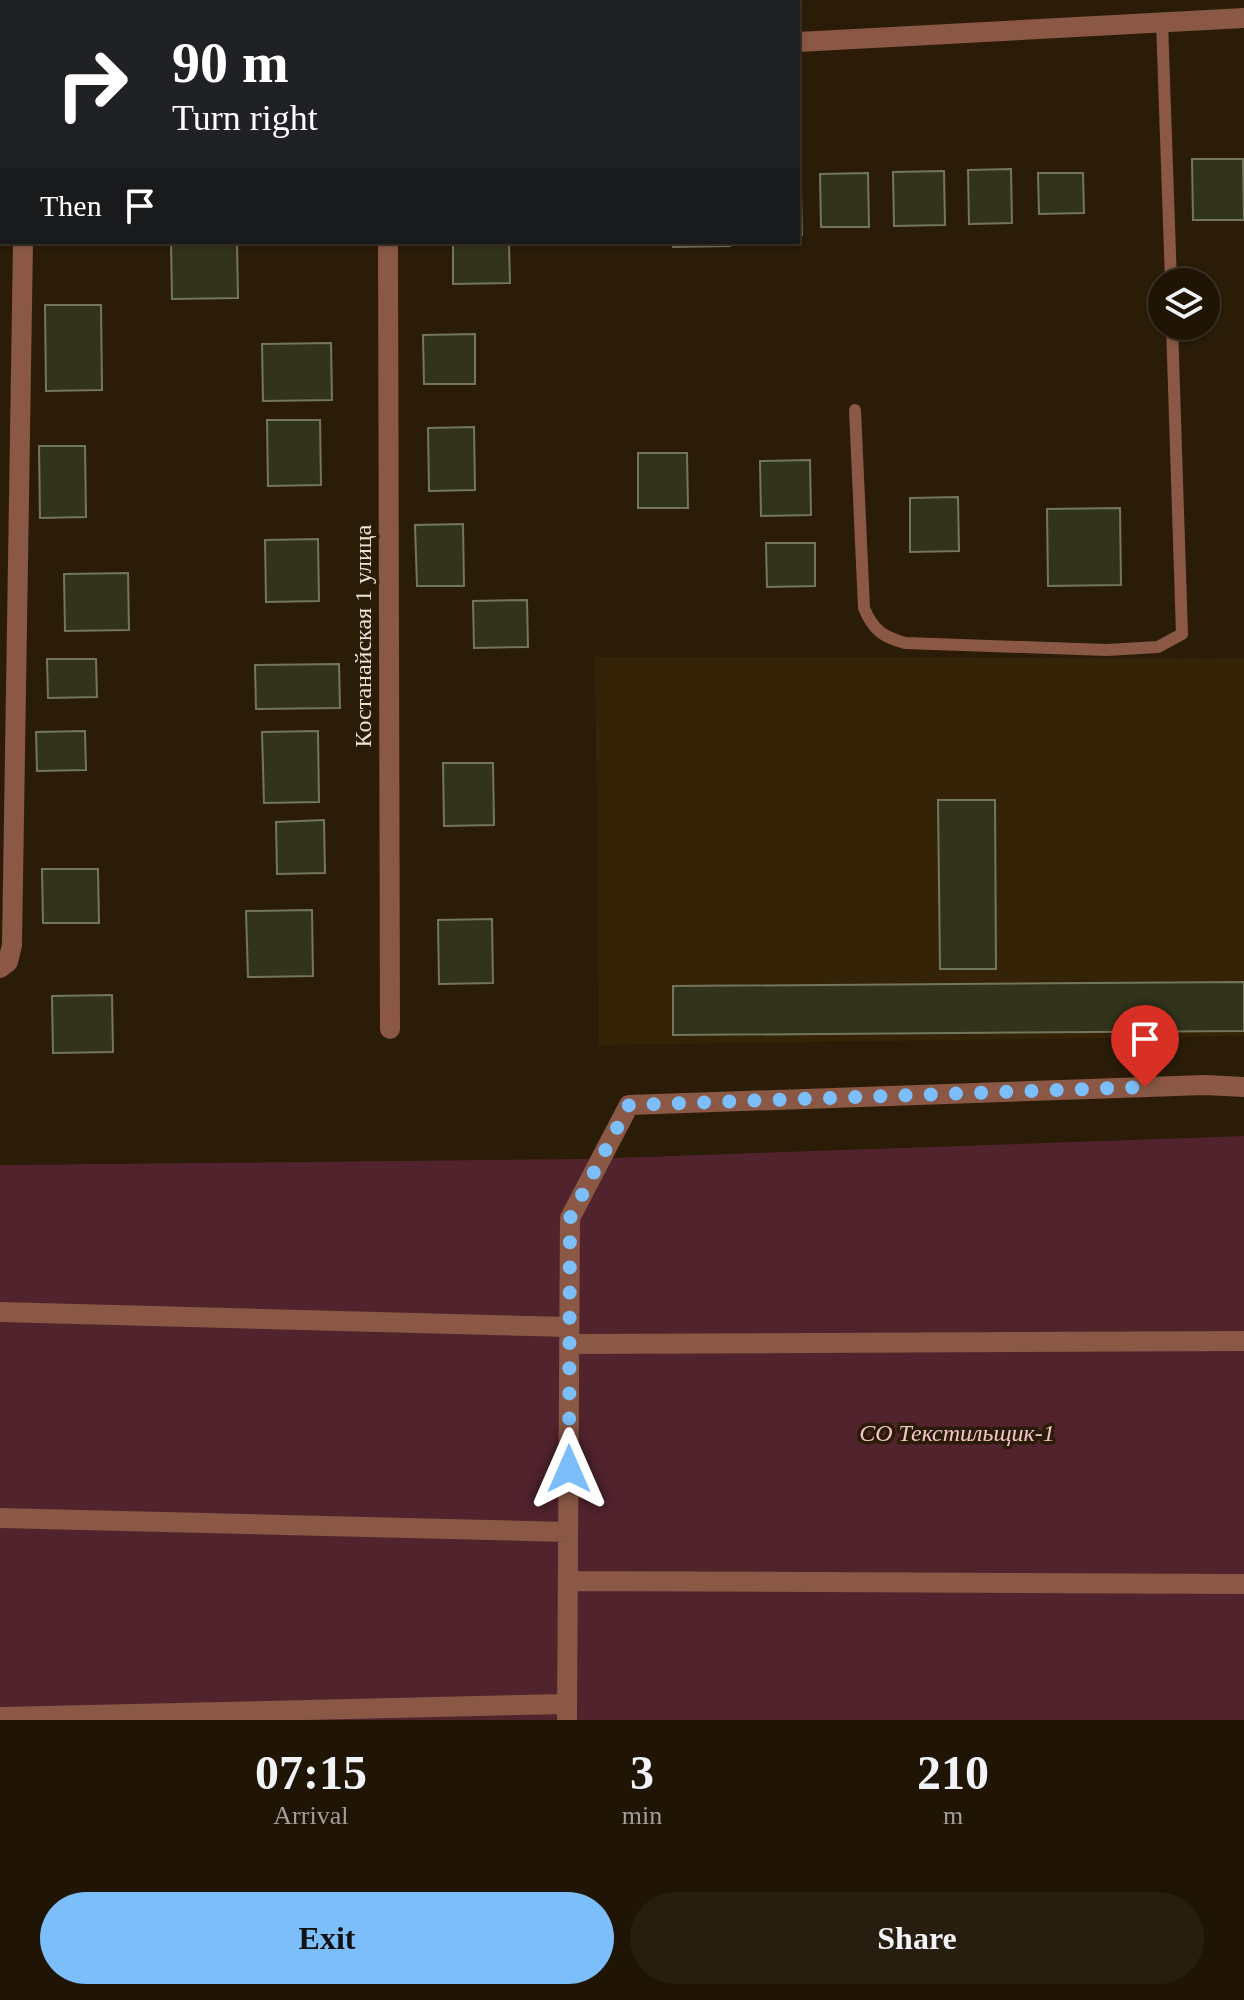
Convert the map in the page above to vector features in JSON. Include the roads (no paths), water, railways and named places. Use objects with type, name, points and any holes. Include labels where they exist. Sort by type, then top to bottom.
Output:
[{"type":"street","points":[[800,42],[1244,18]]},
{"type":"street","points":[[0,968],[8,962],[12,945],[23,244]]},
{"type":"street","name":"Костанайская 1 улица","points":[[388,244],[390,1029]]},
{"type":"street","points":[[0,1717],[567,1712],[570,1218],[629,1105],[1205,1085],[1244,1087]]},
{"type":"street","points":[[0,1312],[569,1336],[1244,1341]]},
{"type":"street","points":[[0,1518],[568,1532]]},
{"type":"street","points":[[568,1581],[1244,1584]]},
{"type":"lane","points":[[1162,22],[1171,268]]},
{"type":"lane","points":[[855,410],[864,608],[872,627],[905,643],[984,648],[1158,647],[1182,634],[1172,340]]},
{"type":"park label","name":"СО Текстильщик-1","points":[[957,1433]]}]
